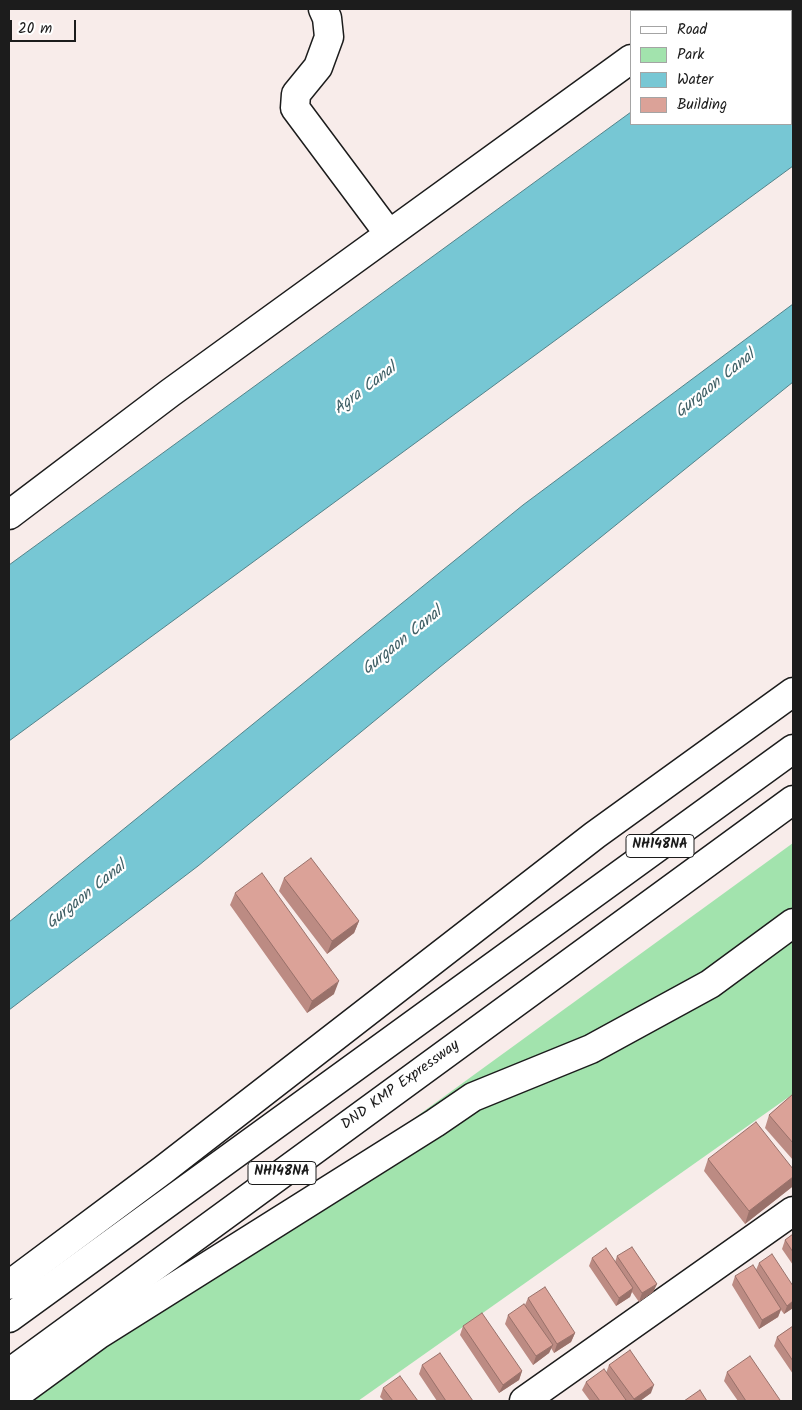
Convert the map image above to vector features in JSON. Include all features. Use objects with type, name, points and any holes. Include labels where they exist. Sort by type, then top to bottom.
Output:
[{"type":"main road","points":[[323,9],[327,18],[330,37],[318,67],[296,94],[295,108],[389,234]]},
{"type":"main road","points":[[9,515],[170,393],[630,60]]},
{"type":"main road","points":[[9,1285],[170,1164],[596,835],[793,692]]},
{"type":"main road","name":"NH148NA","points":[[9,1318],[793,749]]},
{"type":"main road","name":"DND KMP Expressway","points":[[9,1373],[555,972],[793,800]]},
{"type":"main road","points":[[9,1400],[98,1335],[426,1129],[473,1097],[592,1049],[710,984],[793,922]]},
{"type":"main road","points":[[524,1401],[793,1211]]},
{"type":"green space","points":[[793,843],[793,1094],[358,1401],[25,1401]]},
{"type":"water","name":"Agra Canal","points":[[793,9],[793,166],[9,741],[9,565],[630,113],[630,125],[792,125],[792,10],[770,10]]},
{"type":"water","name":"Gurgaon Canal","points":[[793,304],[793,382],[440,667],[198,866],[9,1010],[9,922],[523,505]]},
{"type":"building","points":[[311,858],[359,921],[332,941],[284,878]]},
{"type":"building","points":[[262,873],[339,981],[312,1001],[235,893]]},
{"type":"building","points":[[793,1094],[793,1143],[769,1115]]},
{"type":"building","points":[[756,1122],[793,1169],[793,1177],[749,1211],[708,1159]]},
{"type":"building","points":[[793,1234],[793,1252],[785,1240]]},
{"type":"building","points":[[632,1247],[657,1284],[642,1293],[617,1256]]},
{"type":"building","points":[[606,1248],[633,1288],[619,1298],[592,1258]]},
{"type":"building","points":[[772,1254],[793,1286],[793,1301],[787,1306],[759,1263]]},
{"type":"building","points":[[753,1265],[781,1309],[762,1320],[735,1276]]},
{"type":"building","points":[[545,1287],[575,1333],[557,1344],[528,1298]]},
{"type":"building","points":[[524,1304],[553,1345],[536,1356],[508,1315]]},
{"type":"building","points":[[482,1313],[522,1371],[503,1385],[463,1326]]},
{"type":"building","points":[[793,1326],[793,1361],[777,1337]]},
{"type":"building","points":[[630,1350],[654,1385],[634,1399],[609,1365]]},
{"type":"building","points":[[440,1353],[473,1401],[446,1401],[422,1365]]},
{"type":"building","points":[[750,1356],[780,1400],[746,1401],[727,1372]]},
{"type":"building","points":[[604,1369],[626,1400],[600,1401],[586,1382]]},
{"type":"building","points":[[400,1376],[418,1401],[393,1401],[383,1388]]},
{"type":"building","points":[[700,1390],[707,1401],[684,1401]]}]
